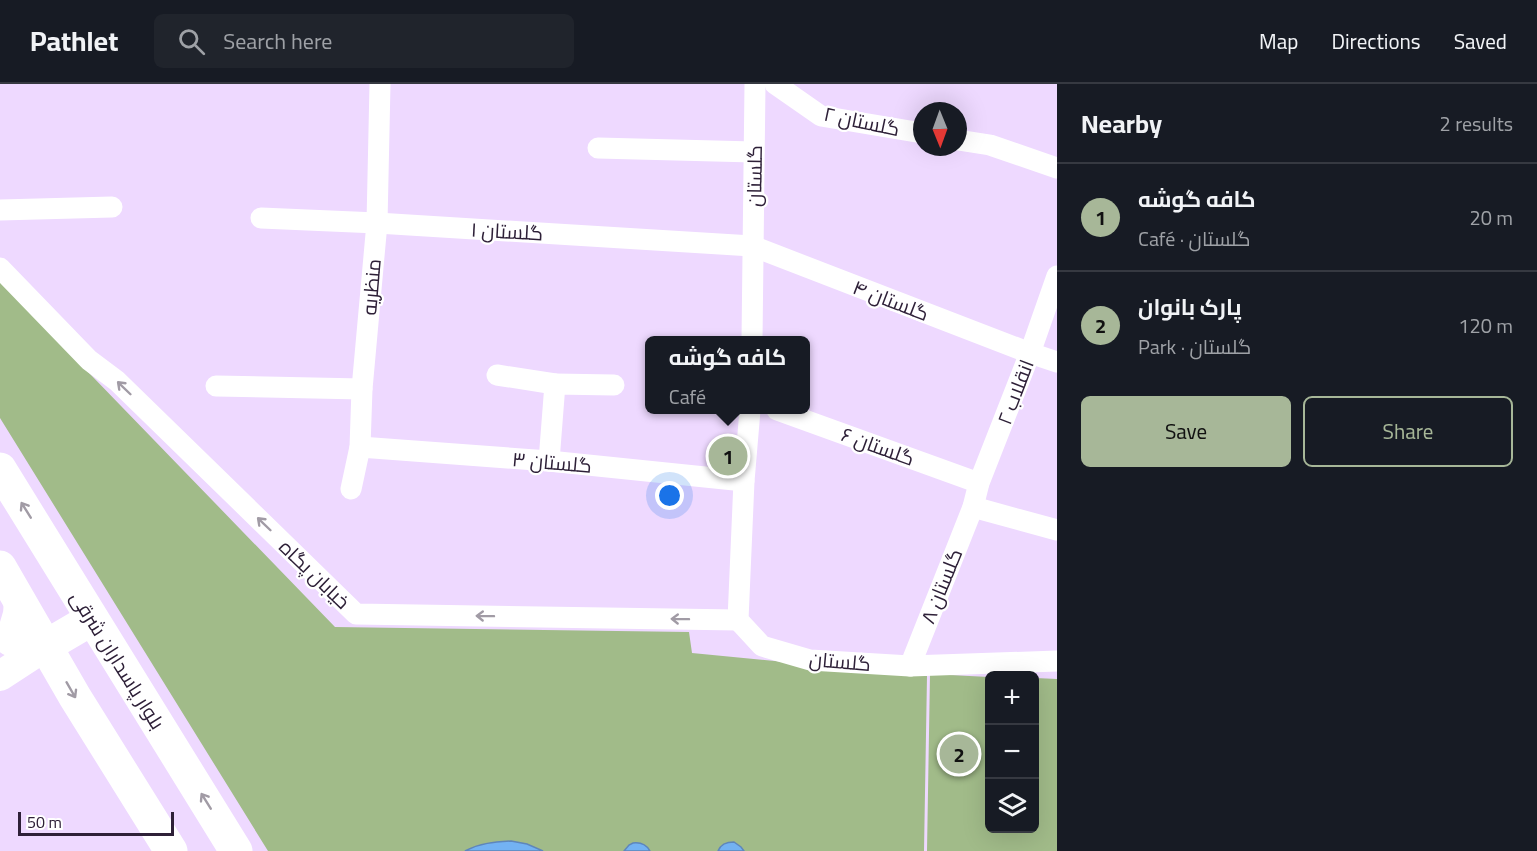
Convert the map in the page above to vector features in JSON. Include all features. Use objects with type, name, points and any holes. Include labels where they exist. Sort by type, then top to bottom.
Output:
[{"type":"main road","name":"بلوار پاسداران شرقی","points":[[0,469],[237,851]]},
{"type":"main road","points":[[0,567],[22,632],[75,697],[171,851]]},
{"type":"main road","points":[[0,676],[22,632],[87,610]]},
{"type":"street","name":"منظریه","points":[[351,489],[360,447],[362,389],[377,223],[380,84]]},
{"type":"street","name":"گلستان","points":[[752,336],[756,84]]},
{"type":"street","name":"گلستان ۲","points":[[775,84],[821,116],[913,132]]},
{"type":"street","points":[[967,141],[990,145],[1057,168]]},
{"type":"street","points":[[598,148],[754,152]]},
{"type":"street","points":[[0,210],[111,207]]},
{"type":"street","name":"گلستان ۱","points":[[261,218],[752,246]]},
{"type":"street","name":"گلستان ۴","points":[[752,246],[1057,362]]},
{"type":"street","name":"خیابان پگاه","points":[[0,268],[89,360],[117,381],[356,614],[738,620]]},
{"type":"street","name":"انقلاب ۲","points":[[973,507],[979,483],[1030,353],[1057,276]]},
{"type":"street","points":[[497,375],[555,384],[615,385]]},
{"type":"street","points":[[549,461],[555,384]]},
{"type":"street","points":[[216,386],[362,389]]},
{"type":"street","points":[[738,620],[744,481],[750,414]]},
{"type":"street","name":"گلستان ۶","points":[[788,414],[979,483]]},
{"type":"street","name":"گلستان ۳","points":[[360,447],[549,461],[744,481]]},
{"type":"street","points":[[973,507],[1057,531]]},
{"type":"street","name":"گلستان ۸","points":[[910,666],[973,507]]},
{"type":"street","points":[[53,555],[74,566],[132,661],[131,681]]},
{"type":"street","name":"گلستان","points":[[738,620],[762,646],[810,660],[910,666],[1057,661]]},
{"type":"green space","points":[[0,281],[335,627],[689,632],[692,653],[927,676],[924,851],[268,851],[0,418]]},
{"type":"green space","points":[[930,674],[985,677],[985,833],[1039,833],[1039,678],[1057,679],[1057,851],[927,851]]},
{"type":"water","points":[[511,841],[527,844],[543,851],[465,851],[493,842]]},
{"type":"water","points":[[734,842],[744,851],[718,851],[724,844]]},
{"type":"water","points":[[633,843],[643,844],[650,851],[624,851]]},
{"type":"place","name":"کافه گوشه","points":[[728,456]]},
{"type":"place","name":"پارک بانوان","points":[[959,754]]}]
